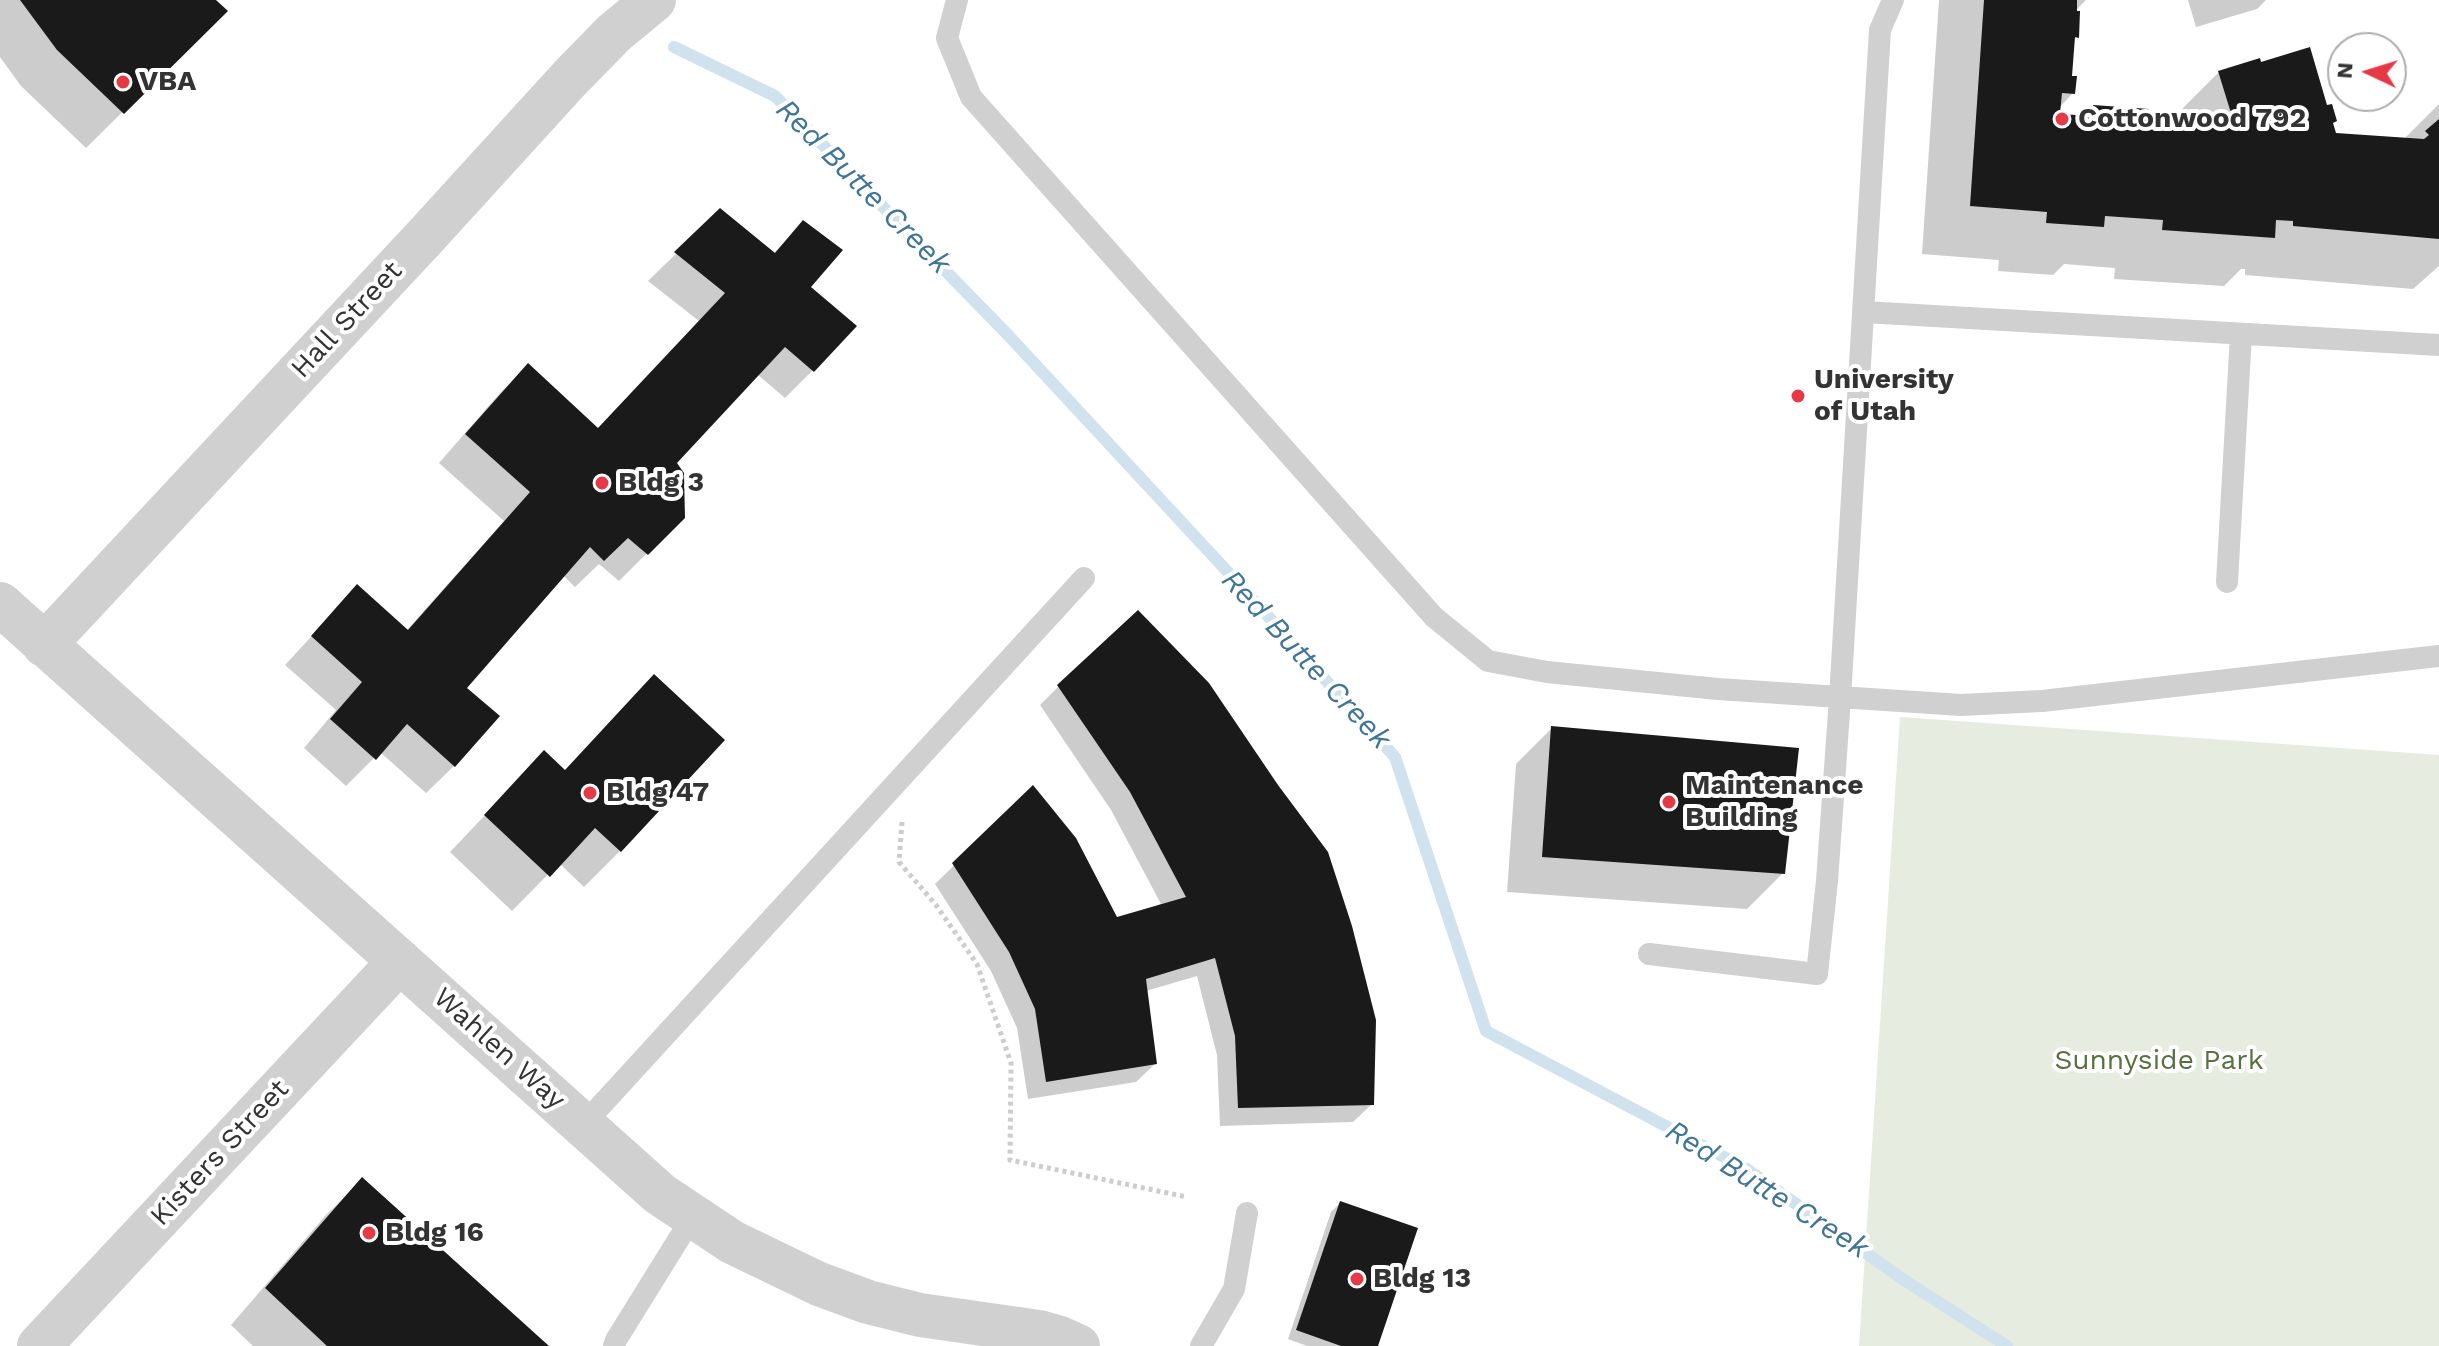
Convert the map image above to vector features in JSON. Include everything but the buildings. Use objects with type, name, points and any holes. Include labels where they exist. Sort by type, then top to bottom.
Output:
[{"type":"street","name":"Hall Street","points":[[44,645],[570,78],[614,33],[654,0]]},
{"type":"street","name":"Wahlen Way","points":[[0,604],[660,1194],[732,1242],[774,1264],[868,1302],[920,1315],[1039,1332],[1078,1346]]},
{"type":"street","name":"Kisters Street","points":[[39,1346],[400,961]]},
{"type":"lane","points":[[957,0],[947,38],[971,97],[1434,617],[1488,661],[1547,672],[1718,689],[1961,705],[2042,701],[2439,656]]},
{"type":"lane","points":[[1649,954],[1817,974],[1840,698],[1880,30],[1893,0]]},
{"type":"lane","points":[[1864,312],[2439,345]]},
{"type":"lane","points":[[2227,582],[2241,334]]},
{"type":"lane","points":[[583,1125],[1084,578]]},
{"type":"lane","points":[[1201,1346],[1234,1289],[1247,1213]]},
{"type":"lane","points":[[614,1346],[693,1216]]},
{"type":"path","points":[[903,816],[899,862],[936,905],[977,964],[1011,1063],[1010,1160],[1187,1197]]},
{"type":"green space","name":"Sunnyside Park","points":[[1900,717],[2439,755],[2439,1346],[1859,1346]]},
{"type":"waterway","name":"Red Butte Creek","points":[[674,47],[775,96],[1008,335],[1395,757],[1486,1031],[1745,1168],[1907,1282],[2007,1346]]},
{"type":"place","name":"VBA","points":[[123,82]]},
{"type":"place","name":"Cottonwood 792","points":[[2062,119]]},
{"type":"place","name":"University of Utah","points":[[1798,396]]},
{"type":"place","name":"Bldg 3","points":[[602,483]]},
{"type":"place","name":"Bldg 47","points":[[590,793]]},
{"type":"place","name":"Maintenance Building","points":[[1669,802]]},
{"type":"place","name":"Bldg 16","points":[[369,1233]]},
{"type":"place","name":"Bldg 13","points":[[1357,1279]]}]
